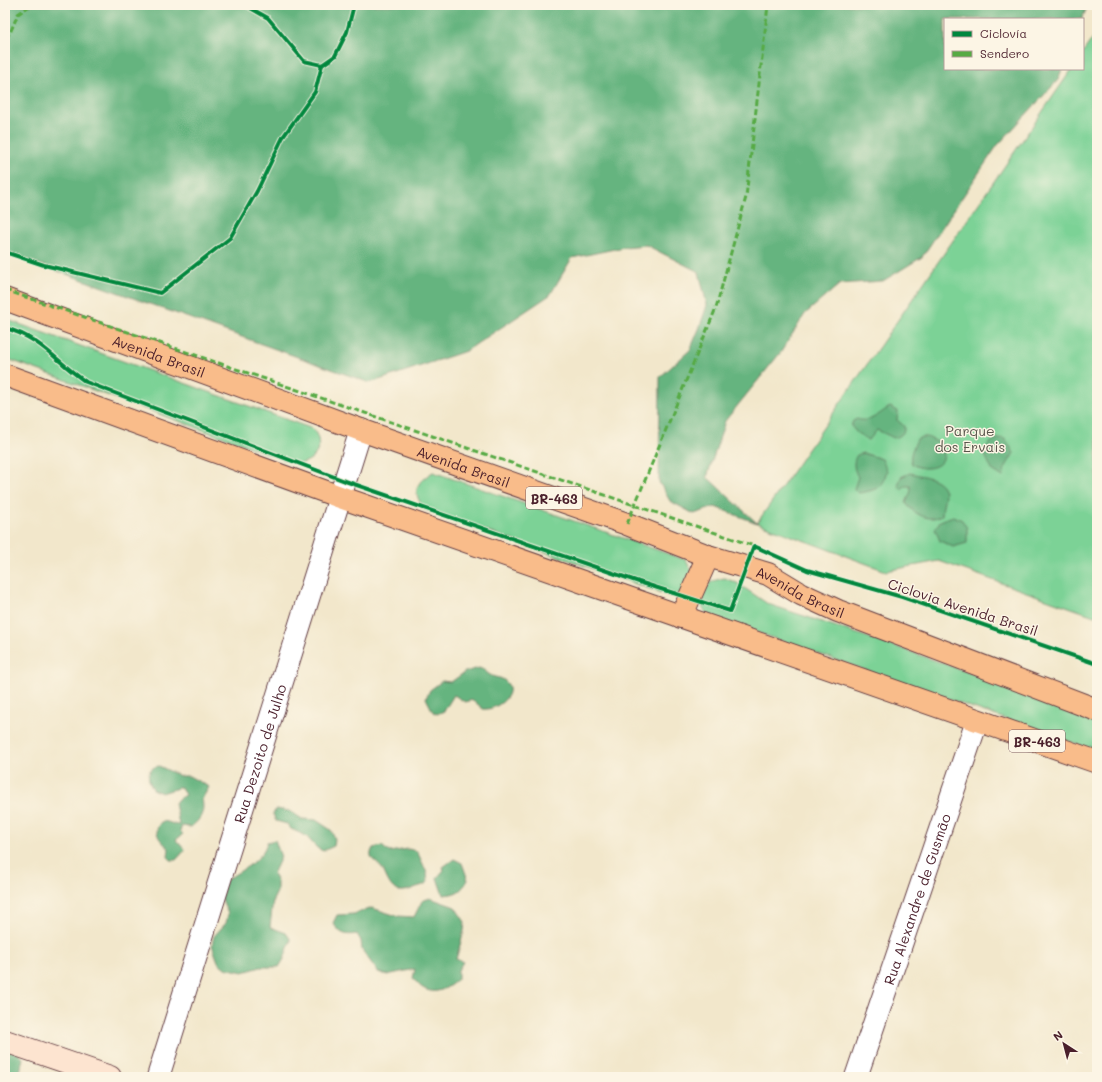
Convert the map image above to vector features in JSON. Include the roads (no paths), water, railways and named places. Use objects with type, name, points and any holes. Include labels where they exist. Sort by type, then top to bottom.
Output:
[{"type":"main road","name":"Avenida Brasil","points":[[5,299],[361,430],[627,524],[708,556],[768,574],[801,594],[838,611],[1097,710]]},
{"type":"main road","name":"BR-463","points":[[5,375],[340,497],[1097,762]]},
{"type":"main road","points":[[681,617],[708,556]]},
{"type":"main road","points":[[5,1041],[110,1077]]},
{"type":"street","name":"Rua Dezoito de Julho","points":[[158,1077],[361,430]]},
{"type":"street","name":"Rua Alexandre de Gusmão","points":[[856,1077],[977,721]]},
{"type":"park label","name":"Parque dos Ervais","points":[[970,438]]}]
